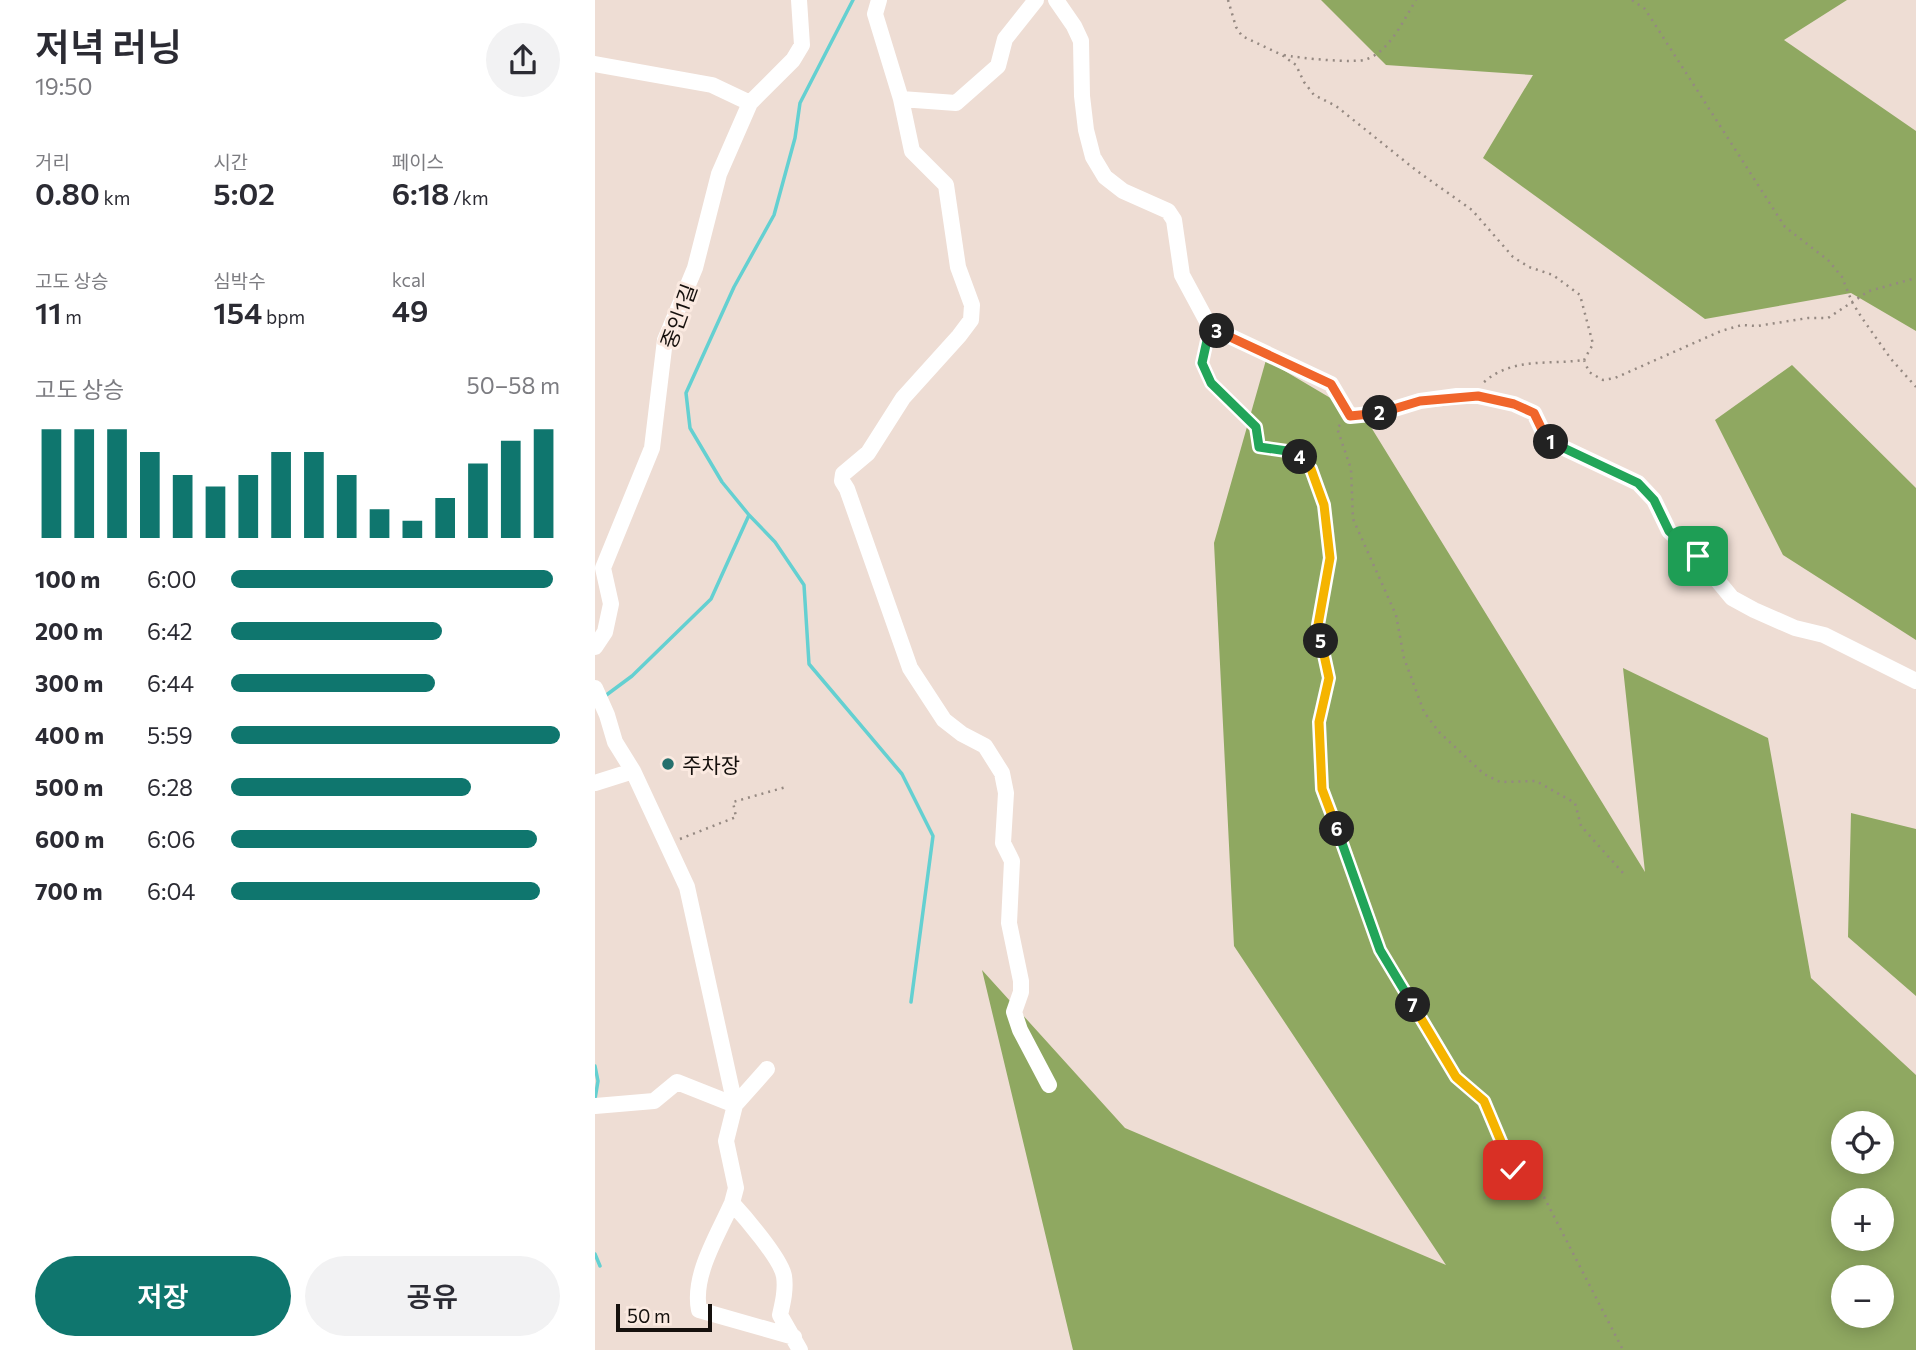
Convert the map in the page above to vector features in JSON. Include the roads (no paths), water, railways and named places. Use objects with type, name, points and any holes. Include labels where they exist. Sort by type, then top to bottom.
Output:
[{"type":"street","name":"중인1길","points":[[595,647],[605,632],[611,604],[603,568],[652,448],[665,341],[695,268],[719,174],[750,103],[793,60],[802,45],[799,0]]},
{"type":"street","points":[[879,0],[874,15],[901,99],[912,150],[946,185],[958,267],[972,305],[971,320],[960,336],[903,398],[868,453],[843,474],[842,481],[909,668],[944,720],[962,734],[985,746],[1002,773],[1006,793],[1003,843],[1012,861],[1009,923],[1021,981],[1021,992],[1014,1012],[1020,1030],[1049,1085]]},
{"type":"street","points":[[901,99],[956,103],[998,66],[1005,39],[1036,0]]},
{"type":"street","points":[[1056,0],[1081,41],[1082,96],[1093,157],[1105,177],[1123,191],[1168,211],[1174,220],[1182,275],[1210,327],[1331,384],[1350,416],[1381,413],[1420,401],[1478,396],[1514,404],[1534,413],[1547,440],[1638,483],[1654,500],[1669,531],[1698,556],[1732,598],[1795,628],[1824,635],[1916,681]]},
{"type":"street","points":[[595,64],[712,85],[750,103]]},
{"type":"street","points":[[596,688],[615,743],[633,771],[687,887],[735,1105],[726,1141],[736,1188],[702,1271],[697,1298],[699,1310],[797,1343]]},
{"type":"street","points":[[595,783],[633,771]]},
{"type":"street","points":[[735,1105],[767,1069]]},
{"type":"street","points":[[595,1106],[654,1101],[677,1082],[735,1105]]},
{"type":"street","points":[[732,1203],[749,1221],[784,1273],[785,1289],[780,1315],[797,1343]]},
{"type":"waterway","points":[[605,696],[632,676],[711,599],[749,515],[722,482],[690,428],[686,393],[734,287],[774,215],[795,138],[800,103],[853,0]]},
{"type":"waterway","points":[[749,515],[775,542],[804,585],[809,664],[902,774],[933,836],[911,1002]]},
{"type":"waterway","points":[[595,1066],[598,1081],[595,1099]]},
{"type":"waterway","points":[[595,1254],[600,1266]]},
{"type":"place","name":"주차장","points":[[668,764]]}]
